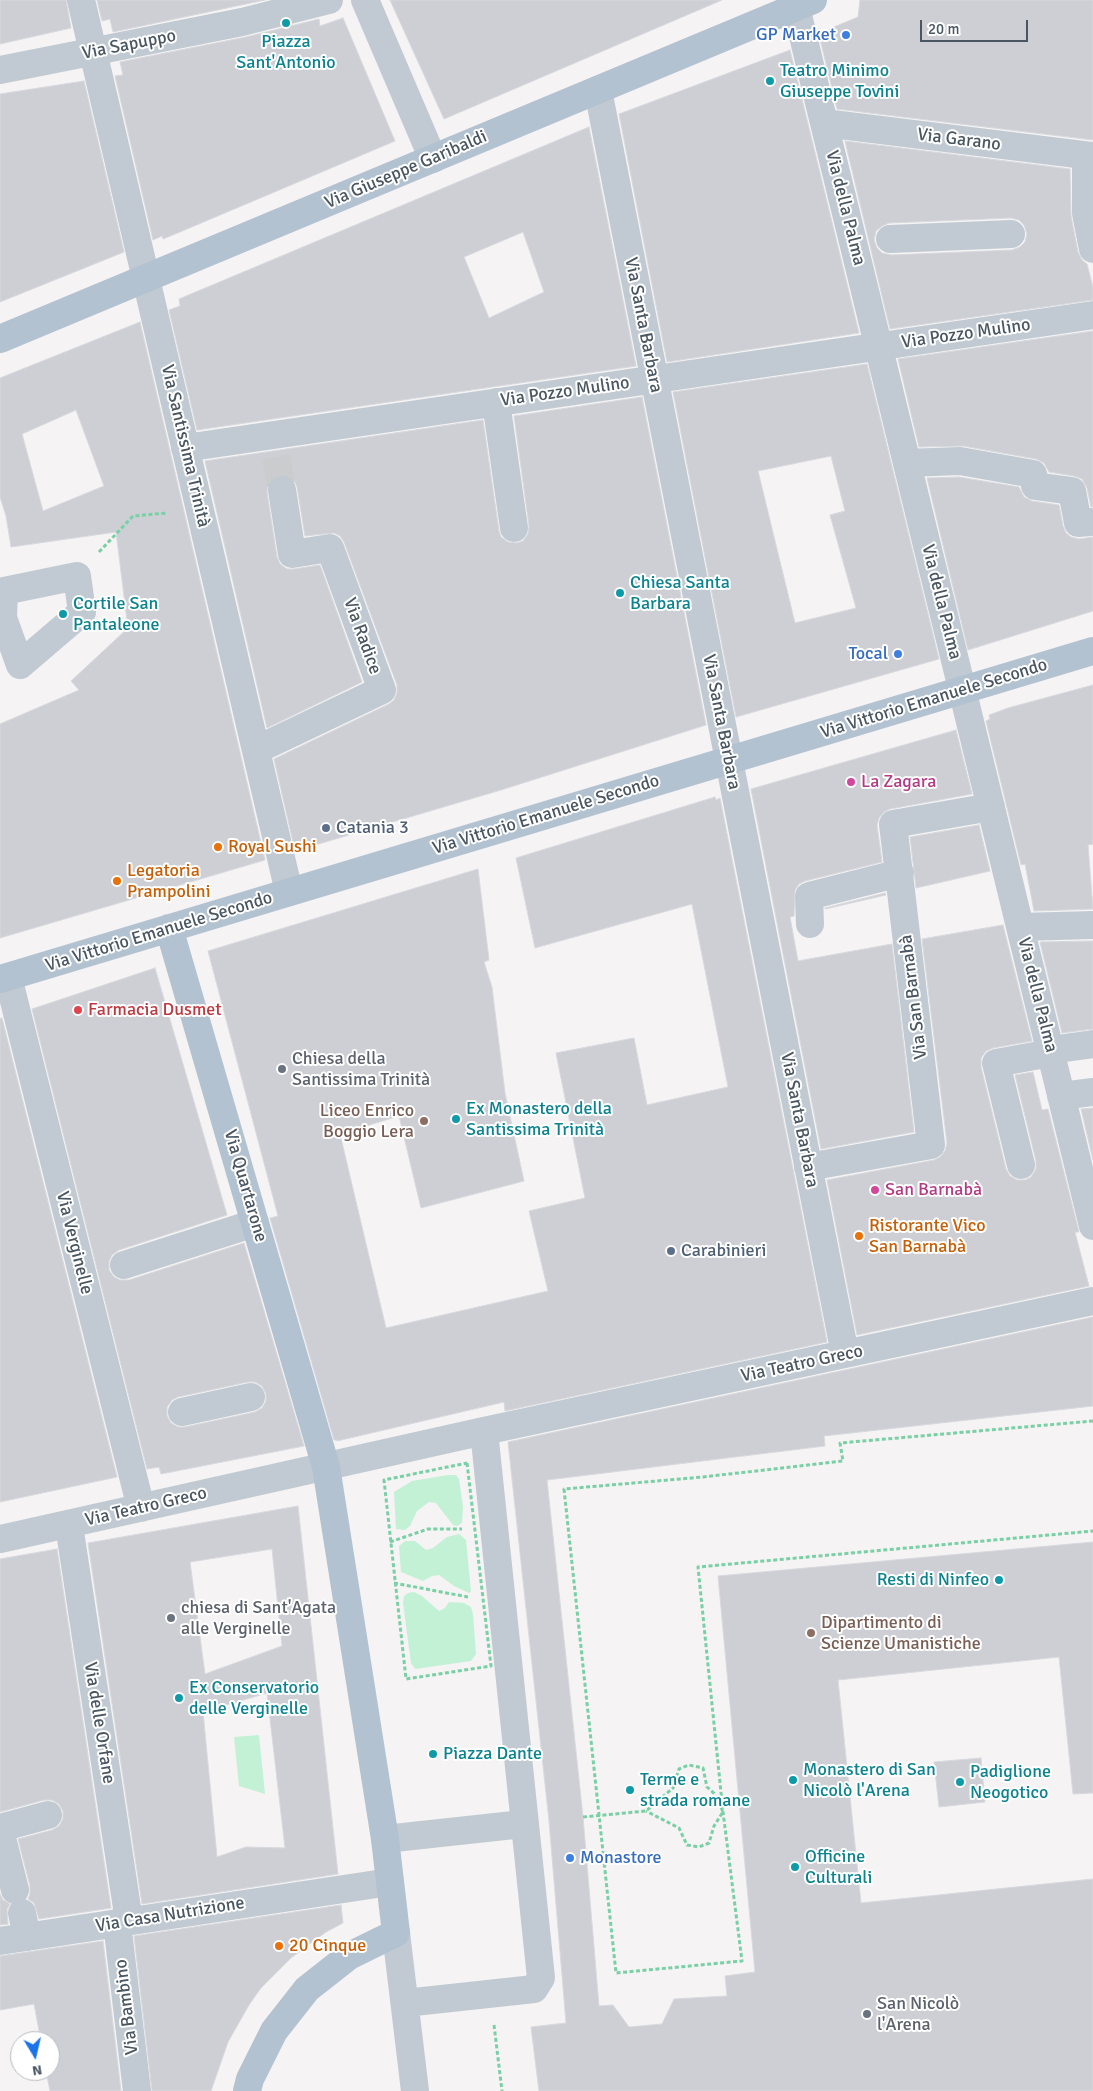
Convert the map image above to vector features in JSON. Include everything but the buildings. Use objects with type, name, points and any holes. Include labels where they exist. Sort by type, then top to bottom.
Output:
[{"type":"main road","name":"Via Giuseppe Garibaldi","points":[[0,340],[598,90],[802,2]]},
{"type":"main road","name":"Via Vittorio Emanuele Secondo","points":[[4,978],[1093,651]]},
{"type":"main road","name":"Via Quartarone","points":[[170,928],[323,1455],[385,1839],[396,1933]]},
{"type":"main road","points":[[247,2091],[250,2079],[274,2031],[306,1989],[349,1956],[396,1933]]},
{"type":"street","name":"Via Santissima Trinità","points":[[81,0],[289,892]]},
{"type":"street","name":"Via Sapuppo","points":[[0,70],[259,18],[329,0]]},
{"type":"street","name":"Via della Palma","points":[[802,2],[824,123],[1093,1226]]},
{"type":"street","points":[[366,3],[433,159]]},
{"type":"street","name":"Via Santa Barbara","points":[[598,90],[845,1354]]},
{"type":"street","name":"Via Garano","points":[[824,123],[1090,156]]},
{"type":"street","points":[[1090,156],[1086,213],[1093,249]]},
{"type":"street","points":[[890,240],[1011,234]]},
{"type":"street","name":"Via Pozzo Mulino","points":[[185,448],[275,446],[496,402],[1093,315]]},
{"type":"street","points":[[496,402],[514,528]]},
{"type":"street","points":[[907,463],[960,461],[1033,474],[1035,486],[1072,491],[1078,523],[1090,522]]},
{"type":"street","name":"Via Radice","points":[[256,750],[382,690],[330,548],[292,554],[282,490]]},
{"type":"street","points":[[77,576],[82,612],[20,665],[2,619],[4,591],[77,576]]},
{"type":"street","name":"Via San Barnabà","points":[[808,1167],[931,1145],[900,873],[892,824],[991,807]]},
{"type":"street","points":[[810,924],[809,896],[900,873]]},
{"type":"street","points":[[1020,927],[1093,925]]},
{"type":"street","name":"Via Verginelle","points":[[4,978],[140,1508]]},
{"type":"street","points":[[1021,1165],[996,1063],[1093,1044]]},
{"type":"street","points":[[1061,1096],[1093,1092]]},
{"type":"street","points":[[124,1265],[255,1223]]},
{"type":"street","name":"Via Teatro Greco","points":[[0,1539],[293,1475],[323,1455],[484,1432],[1093,1301]]},
{"type":"street","points":[[182,1412],[252,1397]]},
{"type":"street","points":[[405,2002],[534,1989],[540,1978],[523,1824],[492,1601],[484,1432]]},
{"type":"street","name":"Via delle Orfane","points":[[69,1525],[123,1922]]},
{"type":"street","points":[[21,1913],[0,1829],[48,1815]]},
{"type":"street","points":[[385,1839],[523,1824]]},
{"type":"street","name":"Via Casa Nutrizione","points":[[0,1940],[21,1913],[123,1922],[390,1882]]},
{"type":"street","name":"Via Bambino","points":[[123,1922],[137,2091]]},
{"type":"street","points":[[396,1933],[416,2091]]},
{"type":"path","points":[[77,576],[133,516]]},
{"type":"path","points":[[1093,1421],[840,1442],[843,1461],[703,1477],[564,1489],[616,1973],[742,1961],[723,1812],[698,1567],[1093,1531]]},
{"type":"path","points":[[467,1463],[475,1529],[492,1601],[491,1666],[406,1679],[384,1480],[467,1463]]},
{"type":"path","points":[[390,1542],[428,1530],[475,1529]]},
{"type":"path","points":[[394,1583],[492,1601]]},
{"type":"path","points":[[646,1811],[673,1788],[680,1769],[689,1765],[704,1768],[707,1787],[716,1795],[723,1812]]},
{"type":"path","points":[[583,1817],[646,1811],[679,1828],[686,1844],[699,1847],[709,1843],[714,1826],[723,1812]]},
{"type":"path","points":[[494,2025],[502,2091]]},
{"type":"green space","points":[[456,1475],[459,1479],[463,1507],[462,1523],[457,1526],[453,1525],[436,1503],[429,1502],[417,1511],[410,1526],[405,1530],[396,1529],[394,1492],[412,1481]]},
{"type":"green space","points":[[459,1534],[466,1540],[471,1592],[469,1593],[454,1586],[439,1575],[432,1576],[423,1581],[401,1572],[399,1546],[405,1541],[415,1541],[426,1550],[433,1548],[447,1537]]},
{"type":"green space","points":[[414,1592],[422,1596],[439,1611],[445,1608],[449,1602],[464,1603],[471,1607],[476,1654],[471,1661],[415,1669],[411,1663],[403,1603],[404,1596]]},
{"type":"green space","points":[[259,1735],[265,1794],[239,1786],[234,1737]]},
{"type":"tunnel","points":[[276,457],[282,490]]},
{"type":"place","name":"Piazza Sant'Antonio","points":[[286,23]]},
{"type":"place","name":"GP Market","points":[[846,35]]},
{"type":"place","name":"Teatro Minimo Giuseppe Tovini","points":[[770,81]]},
{"type":"place","name":"Chiesa Santa Barbara","points":[[620,593]]},
{"type":"place","name":"Cortile San Pantaleone","points":[[63,614]]},
{"type":"place","name":"Tocal","points":[[898,654]]},
{"type":"place","name":"La Zagara","points":[[851,782]]},
{"type":"place","name":"Catania 3","points":[[326,828]]},
{"type":"place","name":"Royal Sushi","points":[[218,847]]},
{"type":"place","name":"Legatoria Prampolini","points":[[117,881]]},
{"type":"place","name":"Farmacia Dusmet","points":[[78,1010]]},
{"type":"place","name":"Chiesa della Santissima Trinità","points":[[282,1069]]},
{"type":"place","name":"Ex Monastero della Santissima Trinità","points":[[456,1119]]},
{"type":"place","name":"Liceo Enrico Boggio Lera","points":[[424,1121]]},
{"type":"place","name":"San Barnabà","points":[[875,1190]]},
{"type":"place","name":"Ristorante Vico San Barnabà","points":[[859,1236]]},
{"type":"place","name":"Carabinieri","points":[[671,1251]]},
{"type":"place","name":"Resti di Ninfeo","points":[[999,1580]]},
{"type":"place","name":"chiesa di Sant'Agata alle Verginelle","points":[[171,1618]]},
{"type":"place","name":"Dipartimento di Scienze Umanistiche","points":[[811,1633]]},
{"type":"place","name":"Ex Conservatorio delle Verginelle","points":[[179,1698]]},
{"type":"place","name":"Piazza Dante","points":[[433,1754]]},
{"type":"place","name":"Monastero di San Nicolò l'Arena","points":[[793,1780]]},
{"type":"place","name":"Padiglione Neogotico","points":[[960,1782]]},
{"type":"place","name":"Terme e strada romane","points":[[630,1790]]},
{"type":"place","name":"Monastore","points":[[570,1858]]},
{"type":"place","name":"Officine Culturali","points":[[795,1867]]},
{"type":"place","name":"20 Cinque","points":[[279,1946]]},
{"type":"place","name":"San Nicolò l'Arena","points":[[867,2014]]}]
